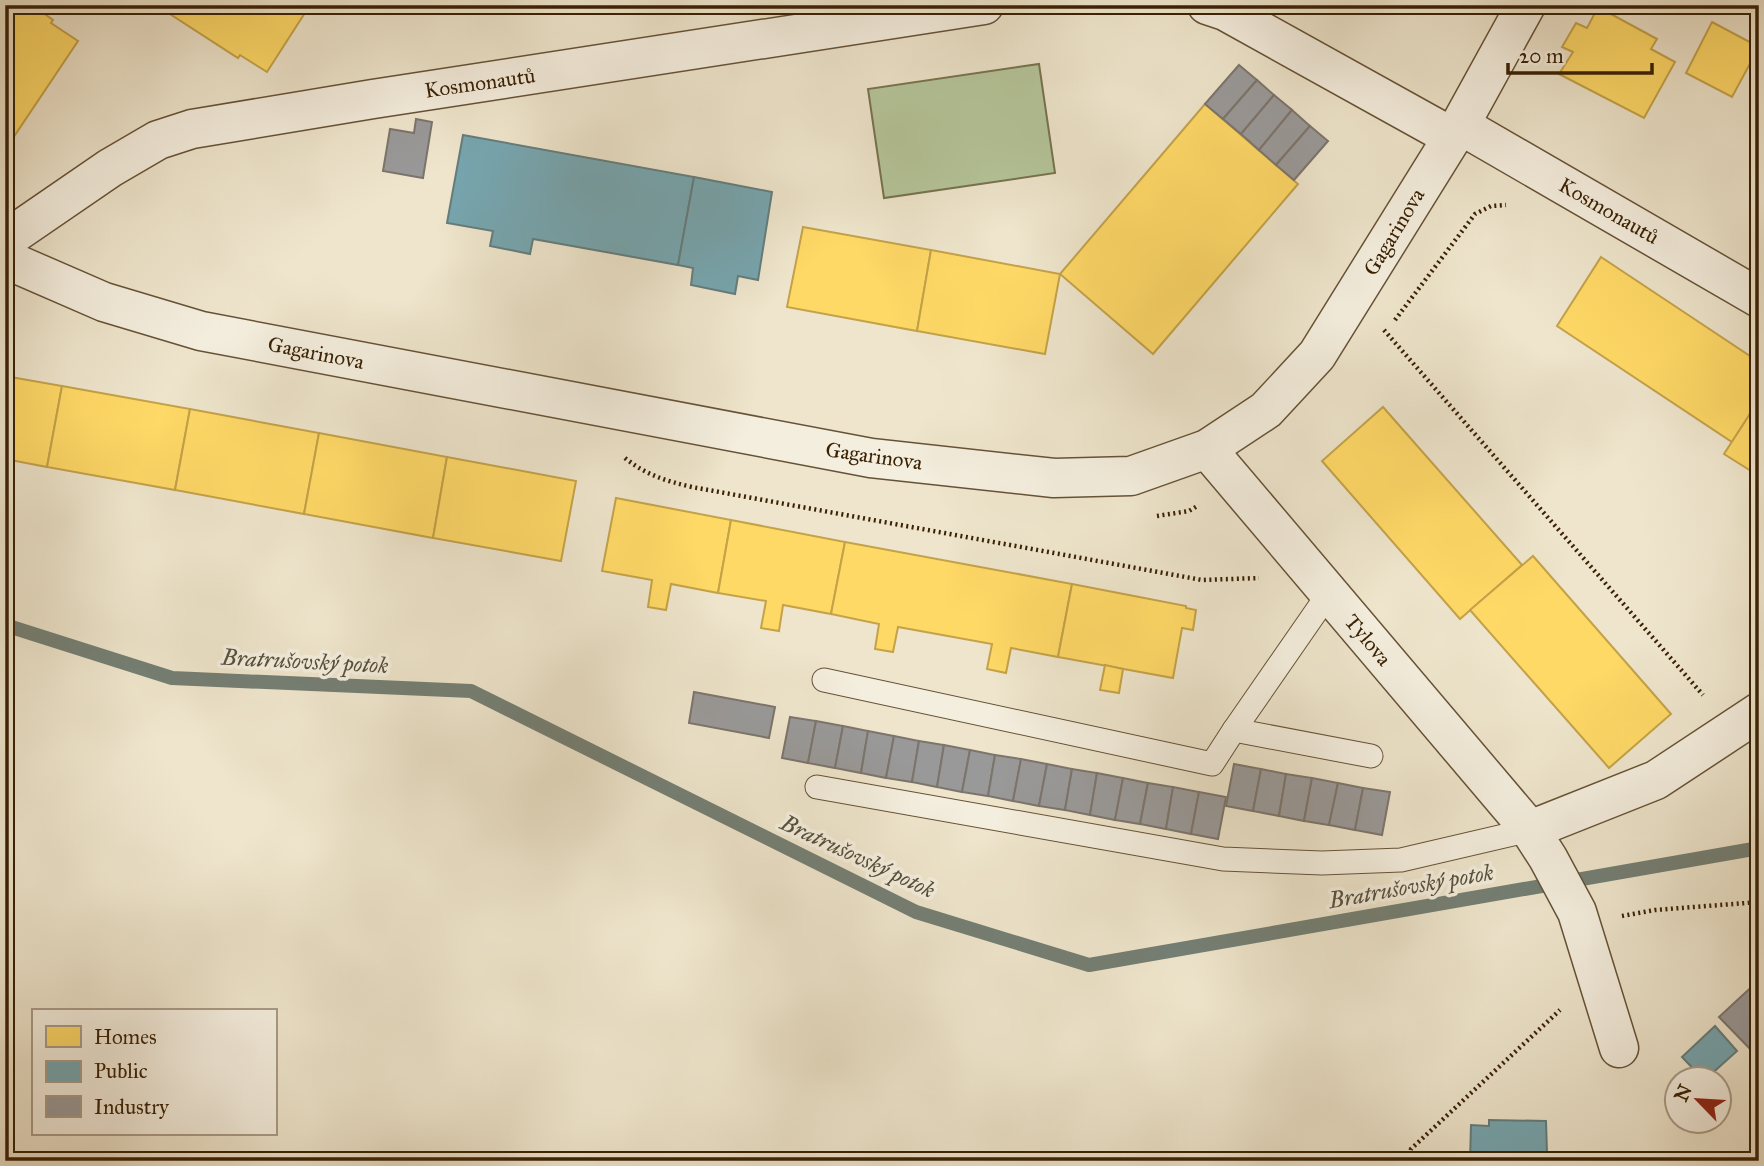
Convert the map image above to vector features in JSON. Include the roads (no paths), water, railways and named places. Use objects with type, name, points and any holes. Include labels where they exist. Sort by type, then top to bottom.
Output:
[{"type":"street","name":"Kosmonautů","points":[[5,240],[110,168],[158,141],[192,129],[984,5]]},
{"type":"street","name":"Kosmonautů","points":[[1207,5],[1225,11],[1456,131],[1759,298]]},
{"type":"street","name":"Gagarinova","points":[[5,259],[104,302],[201,331],[872,458],[1054,478],[1130,476],[1207,449],[1266,410],[1317,355],[1456,131],[1526,5]]},
{"type":"street","name":"Tylova","points":[[1207,449],[1539,844],[1579,919],[1619,1048]]},
{"type":"street","points":[[1539,844],[1656,780],[1746,721]]},
{"type":"lane","points":[[824,680],[1212,764],[1322,585]]},
{"type":"lane","points":[[1234,730],[1371,755]]},
{"type":"lane","points":[[817,786],[1223,859],[1322,863],[1401,860],[1539,844]]},
{"type":"waterway","name":"Bratrušovský potok","points":[[5,625],[172,678],[471,691],[916,912],[1089,965],[1759,848]]}]
